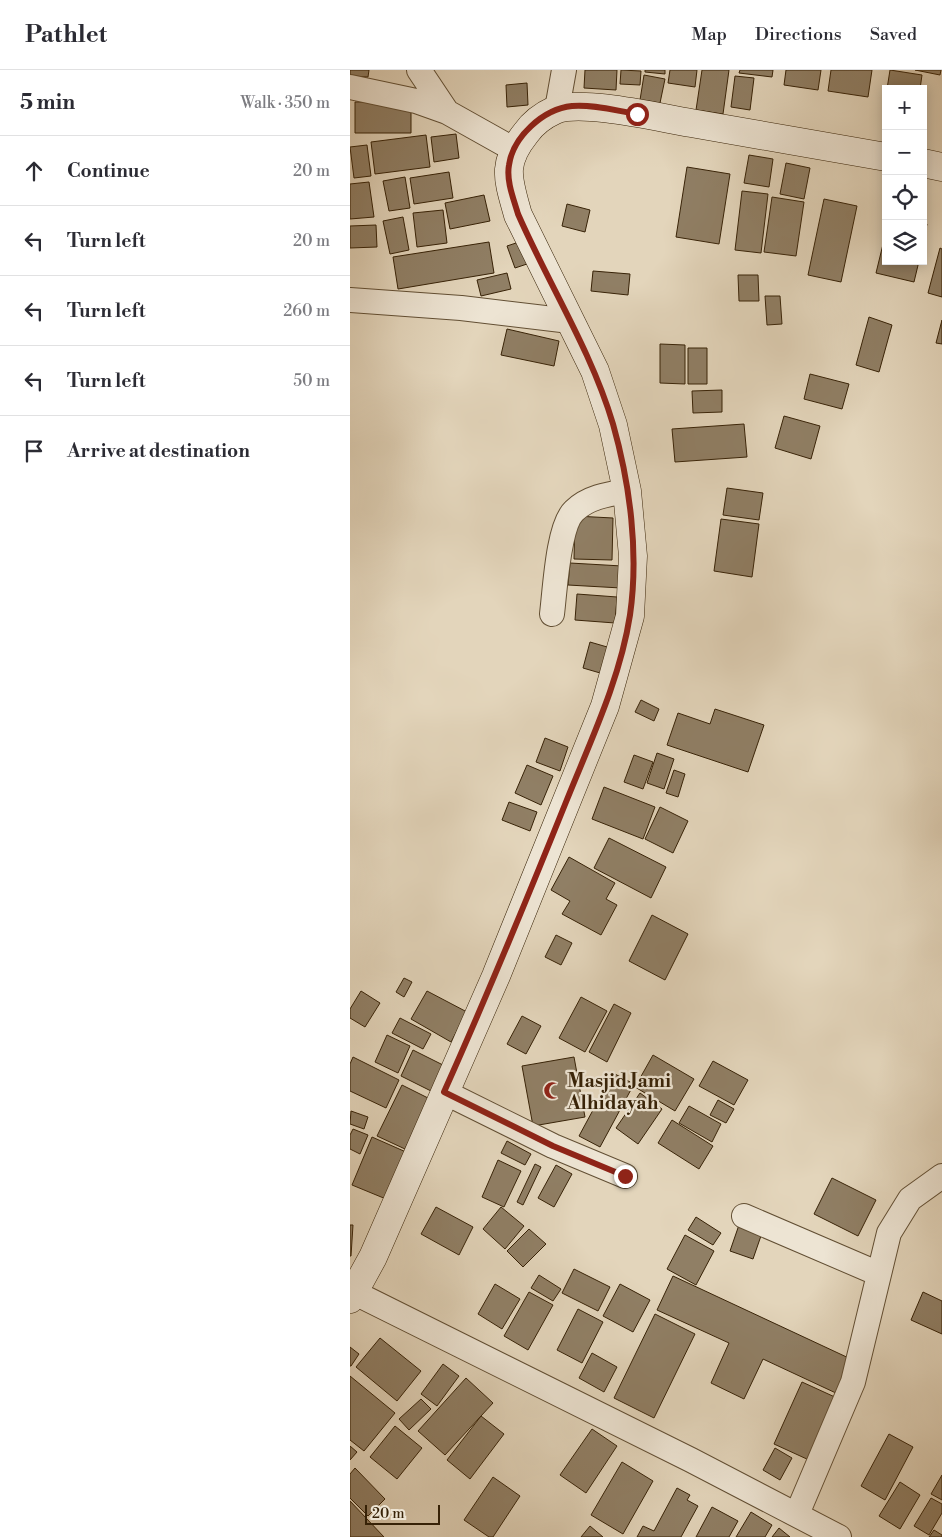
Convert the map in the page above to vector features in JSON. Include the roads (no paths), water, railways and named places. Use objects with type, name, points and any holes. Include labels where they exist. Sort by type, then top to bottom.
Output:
[{"type":"street","points":[[419,70],[447,112]]},
{"type":"street","points":[[557,109],[564,70]]},
{"type":"street","points":[[350,87],[416,101],[447,112],[513,149]]},
{"type":"street","points":[[826,1534],[797,1514],[352,1296],[373,1257],[496,976],[605,706],[630,616],[633,556],[627,491],[613,425],[595,371],[518,214],[510,188],[508,167],[513,149],[532,126],[557,109],[583,106],[882,156]]},
{"type":"street","points":[[927,164],[942,166]]},
{"type":"street","points":[[350,300],[461,308],[570,321]]},
{"type":"street","points":[[552,614],[563,532],[569,517],[575,509],[592,499],[627,491]]},
{"type":"street","points":[[444,1092],[553,1146],[625,1176]]},
{"type":"street","points":[[797,1514],[853,1382],[889,1233],[910,1199],[942,1176]]},
{"type":"street","points":[[744,1216],[880,1274]]},
{"type":"place","name":"Masjid Jami Alhidayah","points":[[553,1091]]}]
